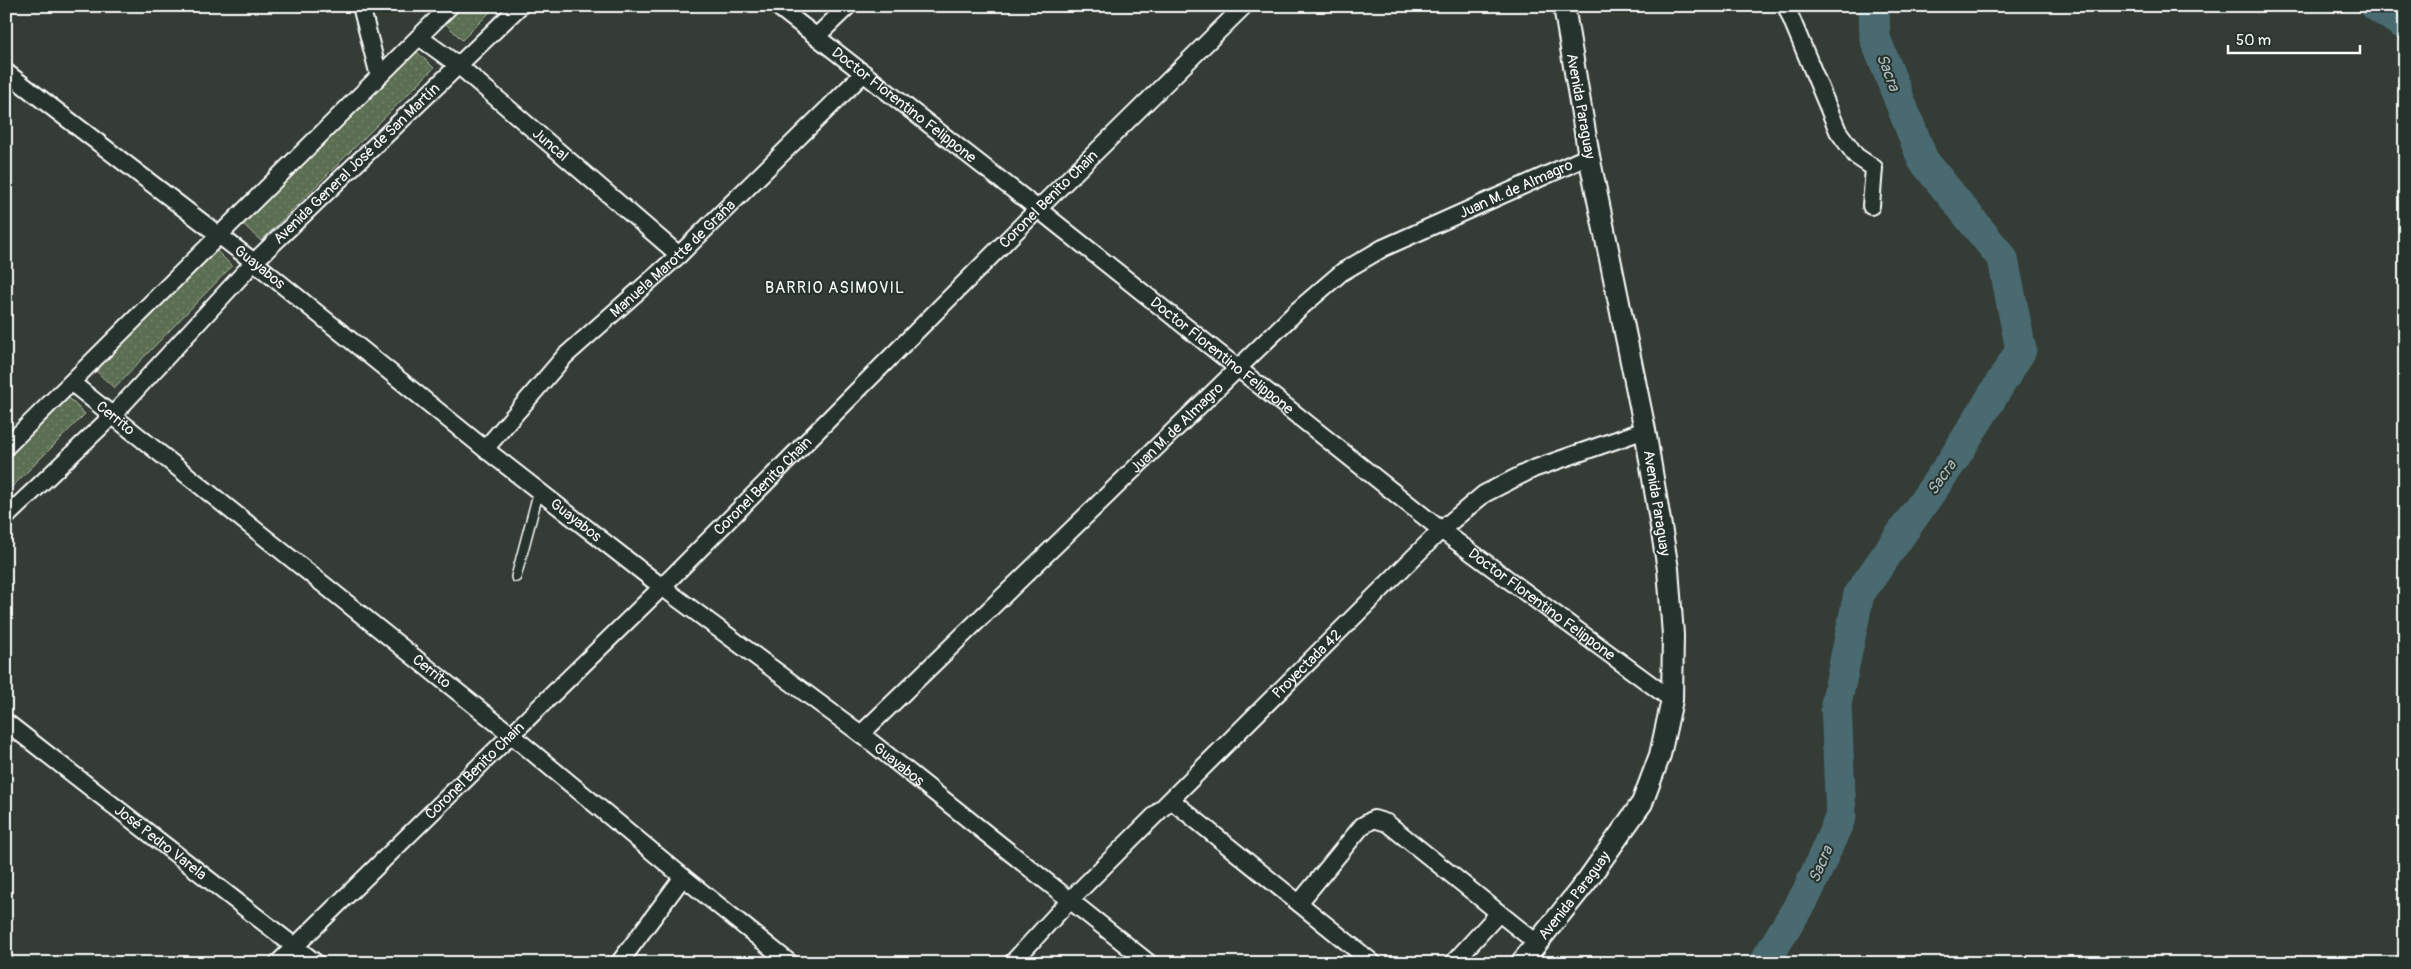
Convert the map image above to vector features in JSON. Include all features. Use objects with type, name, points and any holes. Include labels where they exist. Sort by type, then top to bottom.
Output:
[{"type":"street","points":[[361,6],[379,76]]},
{"type":"street","points":[[6,447],[450,6]]},
{"type":"street","name":"Avenida General José de San Martín","points":[[6,518],[112,416],[254,262],[520,6]]},
{"type":"street","name":"Doctor Florentino Felippone","points":[[777,6],[1038,209],[1441,530],[1672,700]]},
{"type":"street","points":[[816,37],[848,6]]},
{"type":"street","name":"Coronel Benito Chain","points":[[278,963],[510,733],[662,587],[1038,209],[1244,6]]},
{"type":"street","name":"Avenida Paraguay","points":[[1521,963],[1586,882],[1642,803],[1660,755],[1672,700],[1673,635],[1668,569],[1645,430],[1589,156],[1564,6]]},
{"type":"street","points":[[1786,6],[1838,131],[1856,156],[1874,168],[1871,206]]},
{"type":"street","name":"Juncal","points":[[419,37],[458,65],[678,255]]},
{"type":"street","name":"Guayabos","points":[[6,72],[219,234],[486,449],[662,587],[861,734],[1149,963]]},
{"type":"street","name":"Manuela Marotte de Graña","points":[[486,449],[564,356],[678,255],[864,74]]},
{"type":"street","name":"Juan M. de Almagro","points":[[861,734],[1299,309],[1342,272],[1375,253],[1589,156]]},
{"type":"street","name":"Cerrito","points":[[72,383],[510,733],[683,878],[790,963]]},
{"type":"street","name":"Proyectada 42","points":[[1012,963],[1069,901],[1441,530],[1484,494],[1534,469],[1645,430]]},
{"type":"street","name":"José Pedro Varela","points":[[6,722],[316,963]]},
{"type":"street","points":[[1171,800],[1373,963]]},
{"type":"street","points":[[1299,903],[1362,826],[1374,819],[1386,823],[1538,944]]},
{"type":"street","points":[[619,963],[683,878]]},
{"type":"street","points":[[1454,963],[1499,913]]},
{"type":"lane","points":[[516,577],[539,490]]},
{"type":"green space","points":[[460,6],[496,6],[462,40],[444,22]]},
{"type":"green space","points":[[416,51],[434,68],[261,241],[243,224]]},
{"type":"green space","points":[[214,248],[232,266],[114,388],[96,371]]},
{"type":"green space","points":[[67,396],[85,414],[6,493],[6,457]]},
{"type":"waterway","name":"Sacra","points":[[1764,963],[1808,891],[1841,816],[1836,704],[1859,594],[1953,460],[2021,350],[2003,259],[1923,160],[1875,38],[1874,6]]},
{"type":"waterway","name":"Sacra","points":[[2376,6],[2405,25]]},
{"type":"district","name":"BARRIO ASIMOVIL","points":[[835,287]]}]
